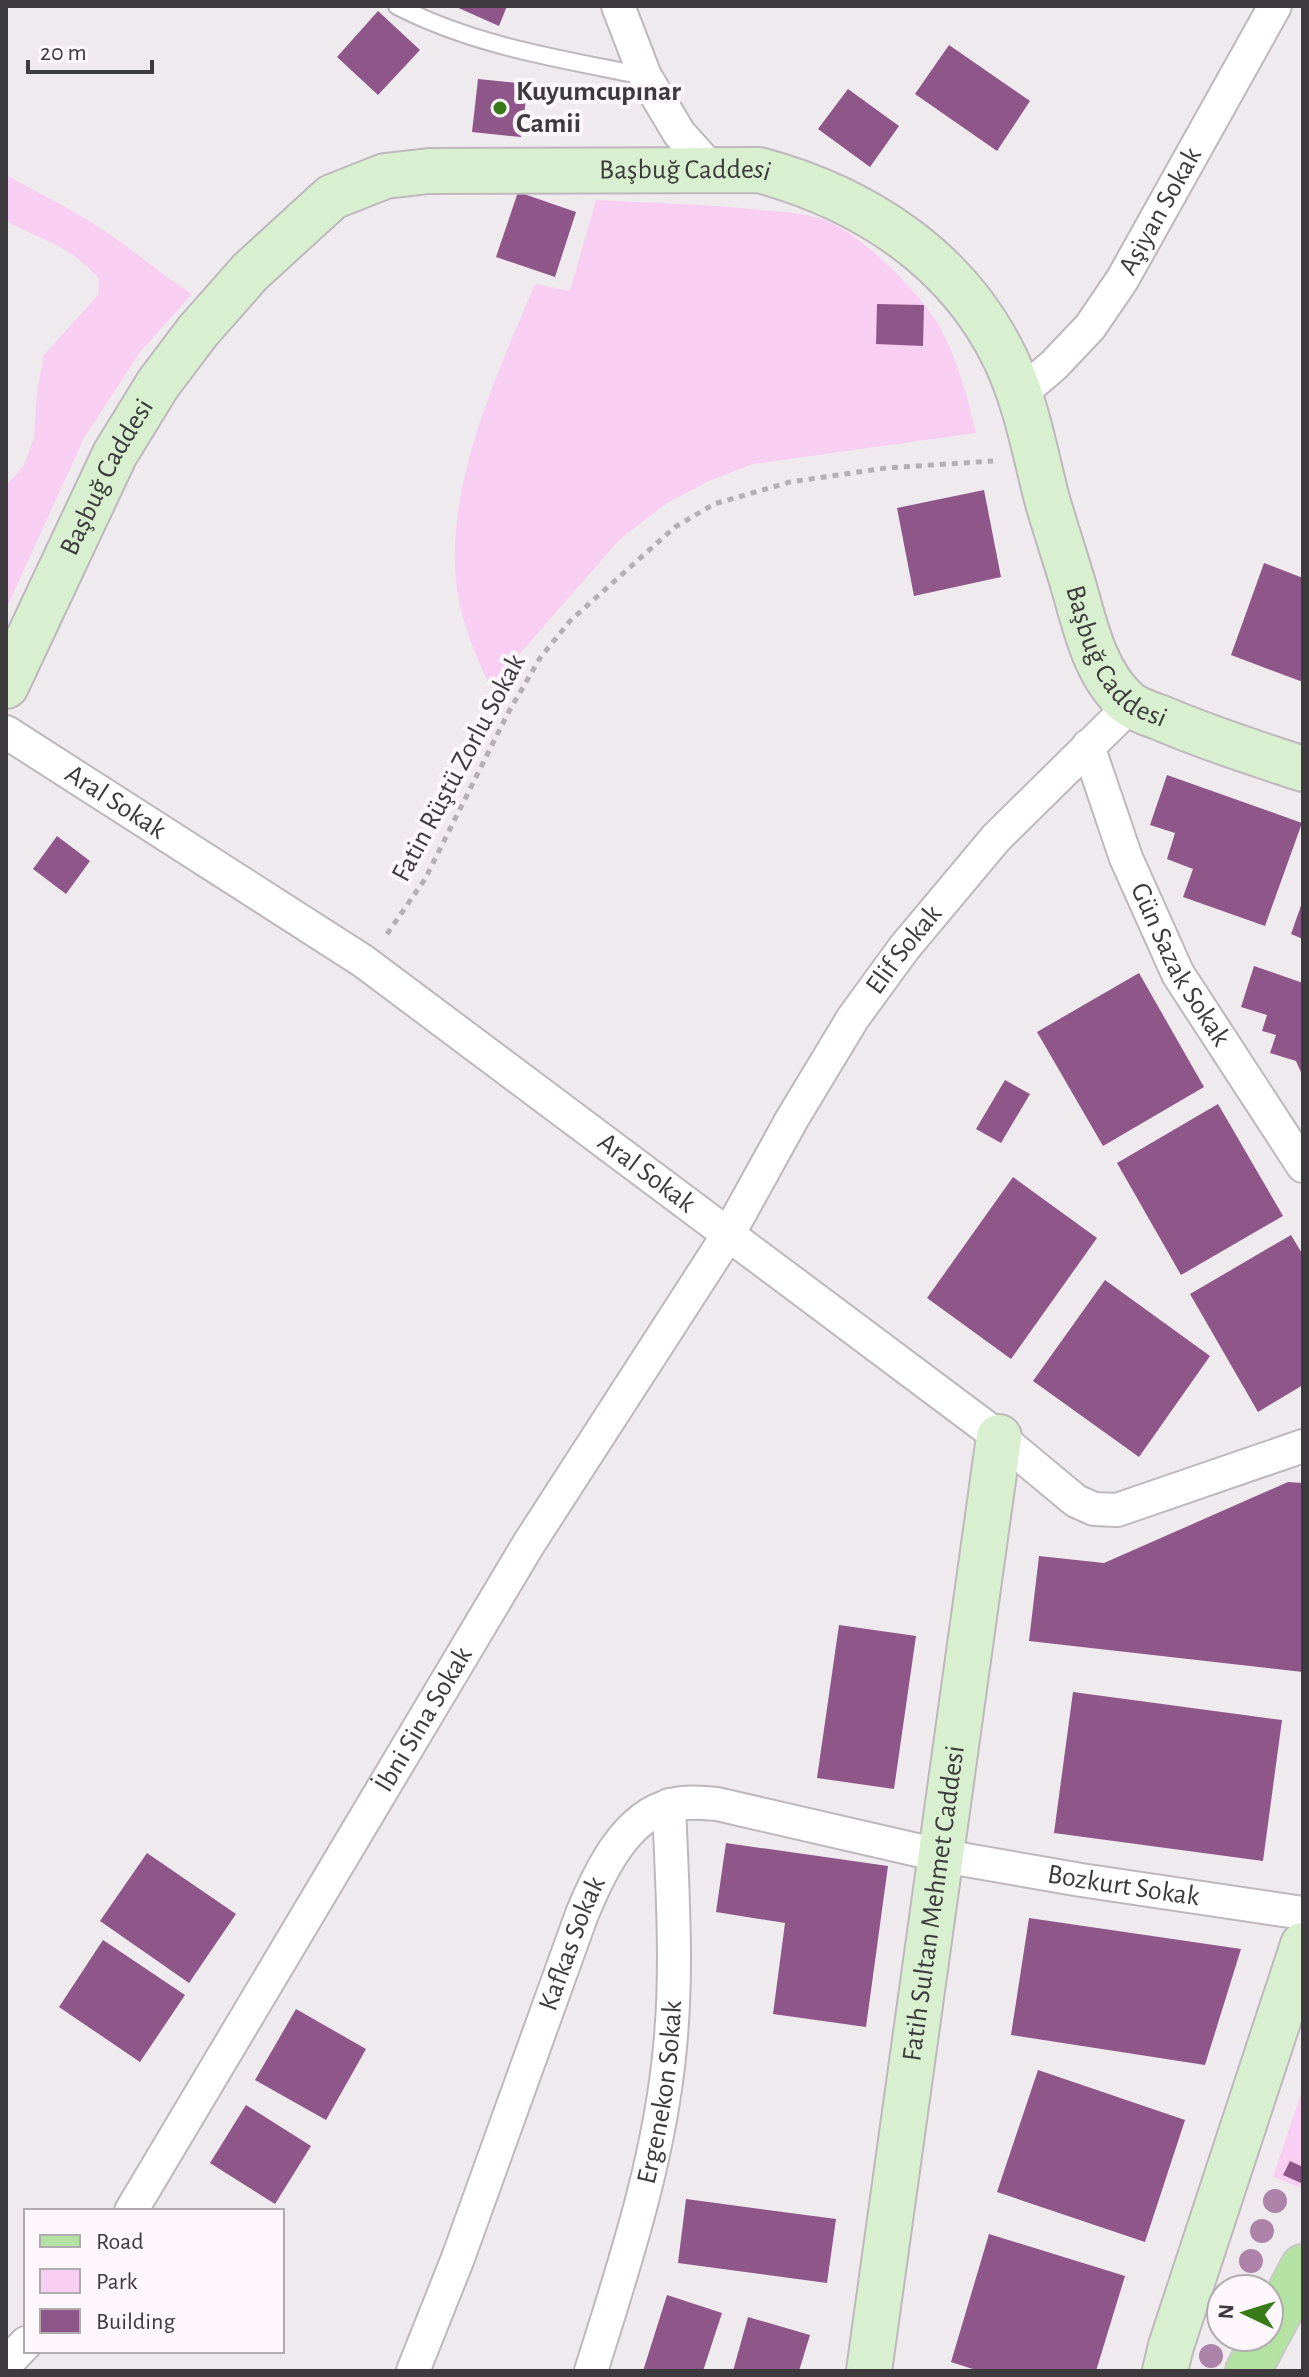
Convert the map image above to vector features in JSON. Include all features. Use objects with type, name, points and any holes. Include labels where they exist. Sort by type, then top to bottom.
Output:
[{"type":"main road","points":[[1285,2301],[1303,2267]]},
{"type":"main road","points":[[1248,2371],[1258,2353]]},
{"type":"street","points":[[618,6],[645,76],[679,133],[713,171]]},
{"type":"street","name":"Aşiyan Sokak","points":[[1019,395],[1054,365],[1090,327],[1122,280],[1275,6]]},
{"type":"street","name":"Başbuğ Caddesi","points":[[6,686],[115,454],[158,384],[198,331],[250,272],[332,197],[385,176],[429,171],[759,170],[803,182],[847,201],[895,230],[941,268],[975,309],[1005,358],[1029,420],[1048,502],[1098,664],[1116,691],[1131,705],[1186,729],[1303,769]]},
{"type":"street","name":"Elif Sokak","points":[[728,1235],[792,1119],[853,1018],[904,948],[996,838],[1131,705]]},
{"type":"street","name":"Aral Sokak","points":[[6,732],[363,961],[999,1437],[1076,1501],[1094,1509],[1117,1510],[1303,1446]]},
{"type":"street","name":"Gün Sazak Sokak","points":[[1088,746],[1126,858],[1178,974],[1303,1166]]},
{"type":"street","name":"İbni Sina Sokak","points":[[132,2209],[528,1545],[728,1235]]},
{"type":"street","name":"Fatih Sultan Mehmet Caddesi","points":[[869,2371],[999,1437]]},
{"type":"street","points":[[669,1805],[689,1802],[717,1804],[943,1856]]},
{"type":"street","name":"Kafkas Sokak","points":[[413,2371],[458,2258],[598,1875],[632,1831],[648,1816],[669,1805]]},
{"type":"street","name":"Ergenekon Sokak","points":[[591,2371],[641,2202],[660,2119],[670,2049],[673,1945],[669,1805]]},
{"type":"street","name":"Bozkurt Sokak","points":[[943,1856],[1303,1913]]},
{"type":"street","points":[[1165,2363],[1303,1945]]},
{"type":"street","points":[[6,2364],[24,2345]]},
{"type":"lane","points":[[397,6],[487,42],[645,76]]},
{"type":"path","name":"Fatin Rüştü Zorlu Sokak","points":[[363,961],[396,923],[425,879],[500,727],[540,658],[570,621],[675,527],[714,504],[790,482],[886,468],[1038,458]]},
{"type":"green space","points":[[6,175],[97,226],[192,294],[140,352],[84,438],[6,609],[6,486],[24,465],[34,438],[37,392],[44,355],[98,295],[99,279],[67,251],[6,221]]},
{"type":"green space","points":[[596,200],[786,212],[819,218],[841,228],[873,251],[917,296],[938,324],[956,363],[976,433],[753,464],[711,480],[667,503],[620,539],[515,659],[493,693],[467,629],[457,589],[455,550],[458,511],[466,472],[490,394],[535,284],[570,291]]},
{"type":"green space","points":[[1303,2088],[1303,2187],[1302,2188],[1273,2177]]},
{"type":"building","points":[[454,6],[507,6],[499,26]]},
{"type":"building","points":[[378,11],[420,50],[378,95],[337,57]]},
{"type":"building","points":[[949,45],[1030,101],[997,151],[915,94]]},
{"type":"building","name":"Kuyumcupınar Camii","points":[[478,79],[528,84],[521,137],[472,132]]},
{"type":"building","points":[[848,89],[899,126],[870,167],[818,129]]},
{"type":"building","points":[[518,192],[576,212],[555,277],[496,257]]},
{"type":"building","points":[[877,304],[924,305],[923,346],[876,344]]},
{"type":"building","points":[[984,490],[1001,577],[914,596],[897,508]]},
{"type":"building","points":[[1264,563],[1303,578],[1303,682],[1231,655]]},
{"type":"building","points":[[1167,775],[1302,823],[1265,926],[1183,897],[1193,869],[1167,859],[1175,833],[1150,825]]},
{"type":"building","points":[[57,836],[90,861],[66,894],[33,869]]},
{"type":"building","points":[[1303,900],[1303,939],[1291,934]]},
{"type":"building","points":[[1254,966],[1303,983],[1303,1077],[1296,1061],[1270,1053],[1276,1035],[1262,1031],[1267,1015],[1241,1007]]},
{"type":"building","points":[[1139,973],[1204,1087],[1103,1146],[1037,1032]]},
{"type":"building","points":[[1005,1080],[1030,1094],[1001,1143],[976,1129]]},
{"type":"building","points":[[1218,1104],[1283,1216],[1181,1275],[1117,1163]]},
{"type":"building","points":[[1013,1177],[1097,1238],[1011,1359],[927,1298]]},
{"type":"building","points":[[1291,1235],[1303,1255],[1303,1385],[1258,1412],[1190,1294]]},
{"type":"building","points":[[1105,1280],[1210,1356],[1139,1457],[1033,1381]]},
{"type":"building","points":[[1288,1482],[1303,1483],[1303,1672],[1029,1641],[1039,1556],[1104,1563]]},
{"type":"building","points":[[839,1625],[916,1636],[894,1789],[817,1778]]},
{"type":"building","points":[[1073,1692],[1282,1720],[1263,1861],[1054,1833]]},
{"type":"building","points":[[726,1843],[888,1866],[866,2027],[773,2014],[785,1923],[716,1912]]},
{"type":"building","points":[[147,1853],[236,1914],[189,1983],[100,1921]]},
{"type":"building","points":[[1029,1918],[1241,1949],[1205,2065],[1011,2035]]},
{"type":"building","points":[[103,1940],[185,1995],[140,2062],[59,2007]]},
{"type":"building","points":[[296,2009],[366,2049],[326,2120],[255,2080]]},
{"type":"building","points":[[1038,2070],[1185,2120],[1145,2242],[997,2192]]},
{"type":"building","points":[[246,2105],[311,2146],[275,2204],[210,2163]]},
{"type":"building","points":[[1290,2161],[1303,2167],[1301,2183],[1283,2175]]},
{"type":"building","points":[[686,2199],[836,2219],[827,2283],[678,2263]]},
{"type":"building","points":[[989,2234],[1125,2276],[1096,2371],[979,2371],[951,2362]]},
{"type":"building","points":[[667,2295],[722,2313],[703,2371],[643,2371]]},
{"type":"building","points":[[748,2317],[810,2335],[799,2371],[733,2371]]},
{"type":"place","name":"Kuyumcupınar Camii","points":[[500,108]]}]
